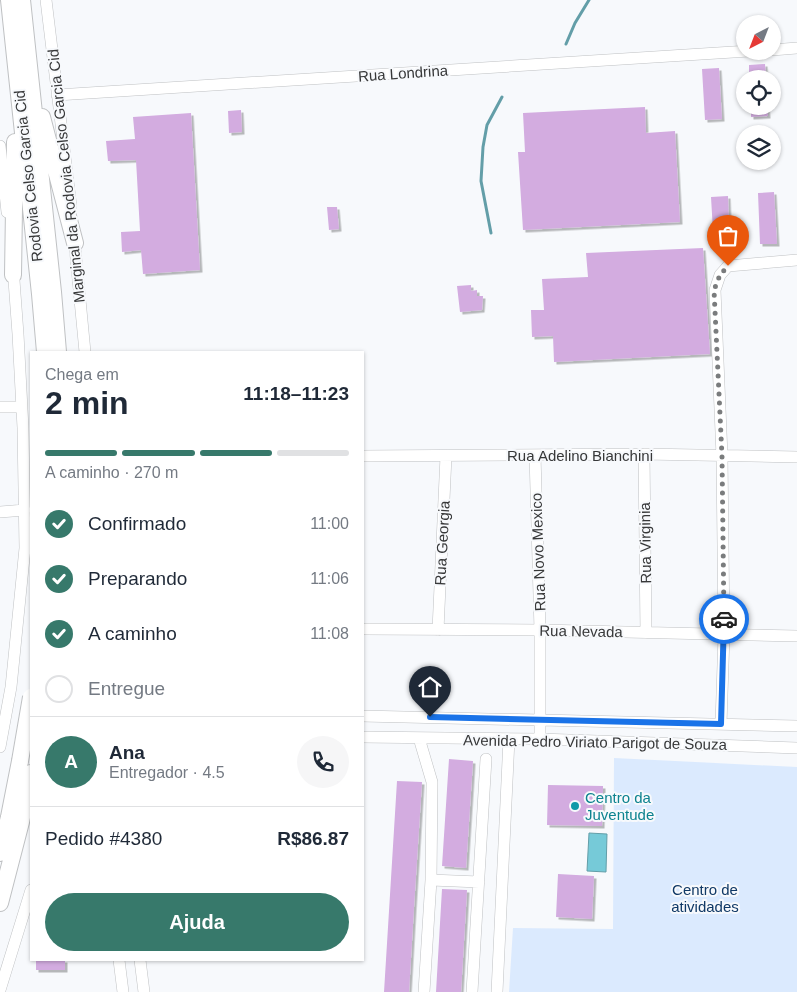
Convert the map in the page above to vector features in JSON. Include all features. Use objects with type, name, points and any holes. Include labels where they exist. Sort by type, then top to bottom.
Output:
[{"type":"highway","name":"Rodovia Celso Garcia Cid","points":[[8,0],[22,68],[53,292],[58,351]]},
{"type":"highway","name":"Rodovia Celso Garcia Cid","points":[[22,0],[22,68],[45,351]]},
{"type":"highway","points":[[22,68],[75,243]]},
{"type":"highway","points":[[13,275],[22,68]]},
{"type":"highway","points":[[0,853],[9,817],[30,703]]},
{"type":"highway","points":[[0,903],[19,831],[30,778]]},
{"type":"street","name":"Marginal da Rodovia Celso Garcia Cid","points":[[46,0],[68,177],[85,351]]},
{"type":"street","points":[[781,49],[797,48]]},
{"type":"street","name":"Rua Londrina","points":[[57,95],[736,52]]},
{"type":"street","points":[[0,146],[13,275],[22,407],[25,510],[25,548],[11,687],[1,744],[30,738]]},
{"type":"street","points":[[721,724],[724,634],[722,456],[714,290],[720,275],[728,266],[797,260]]},
{"type":"street","points":[[0,407],[22,407]]},
{"type":"street","name":"Rua Adelino Bianchini","points":[[364,456],[644,454],[797,457]]},
{"type":"street","name":"Rua Virginia","points":[[644,454],[646,633]]},
{"type":"street","name":"Rua Novo Mexico","points":[[535,455],[540,630],[540,740]]},
{"type":"street","name":"Rua Georgia","points":[[438,630],[446,456]]},
{"type":"street","points":[[0,512],[25,510]]},
{"type":"street","name":"Rua Nevada","points":[[365,629],[540,630],[797,636]]},
{"type":"street","points":[[6,713],[30,717]]},
{"type":"street","name":"Avenida Pedro Viriato Parigot de Souza","points":[[364,716],[797,726]]},
{"type":"street","name":"Avenida Pedro Viriato Parigot de Souza","points":[[364,737],[509,739],[797,748]]},
{"type":"street","points":[[419,738],[432,782],[431,880],[424,992]]},
{"type":"street","points":[[497,992],[509,739]]},
{"type":"street","points":[[472,992],[486,759]]},
{"type":"street","points":[[431,880],[480,882]]},
{"type":"street","points":[[0,990],[30,893]]},
{"type":"street","points":[[119,961],[124,992]]},
{"type":"street","points":[[140,961],[144,992]]},
{"type":"green space","name":"Centro de atividades","points":[[614,758],[797,767],[797,992],[509,992],[513,928],[613,929]]},
{"type":"water","points":[[589,833],[607,834],[606,872],[587,871]]},
{"type":"building","points":[[765,64],[765,70],[749,70],[749,65]]},
{"type":"building","points":[[719,68],[722,119],[705,120],[702,69]]},
{"type":"building","points":[[645,107],[646,133],[675,131],[680,222],[523,230],[518,152],[525,152],[523,113]]},
{"type":"building","points":[[241,110],[242,132],[229,133],[228,111]]},
{"type":"building","points":[[191,113],[200,270],[143,274],[141,250],[122,252],[121,232],[140,231],[136,160],[108,161],[106,141],[135,139],[133,117]]},
{"type":"building","points":[[751,115],[768,116],[751,117]]},
{"type":"building","points":[[774,192],[777,244],[760,244],[758,193]]},
{"type":"building","points":[[728,196],[730,248],[714,248],[711,197]]},
{"type":"building","points":[[327,207],[337,207],[339,229],[329,230]]},
{"type":"building","points":[[703,248],[710,354],[554,362],[553,336],[532,337],[531,310],[544,310],[542,279],[588,277],[586,253]]},
{"type":"building","points":[[471,285],[471,291],[477,290],[477,296],[483,296],[482,310],[460,312],[457,286]]},
{"type":"building","points":[[449,759],[473,761],[466,868],[442,866]]},
{"type":"building","points":[[397,781],[422,782],[409,992],[384,992]]},
{"type":"building","name":"Centro da Juventude","points":[[548,785],[603,786],[602,826],[547,825]]},
{"type":"building","points":[[558,874],[594,876],[592,919],[556,917]]},
{"type":"building","points":[[442,889],[467,890],[461,992],[436,992]]},
{"type":"building","points":[[36,961],[65,961],[65,970],[36,970]]},
{"type":"waterway","points":[[566,44],[575,23],[589,0]]},
{"type":"waterway","points":[[491,233],[481,181],[483,147],[487,125],[502,97]]},
{"type":"way so far","points":[[724,619],[722,456],[714,290],[720,275],[728,266]]},
{"type":"place","name":"Centro da Juventude","points":[[575,806]]},
{"type":"route","points":[[430,717],[721,724],[724,619]]}]
